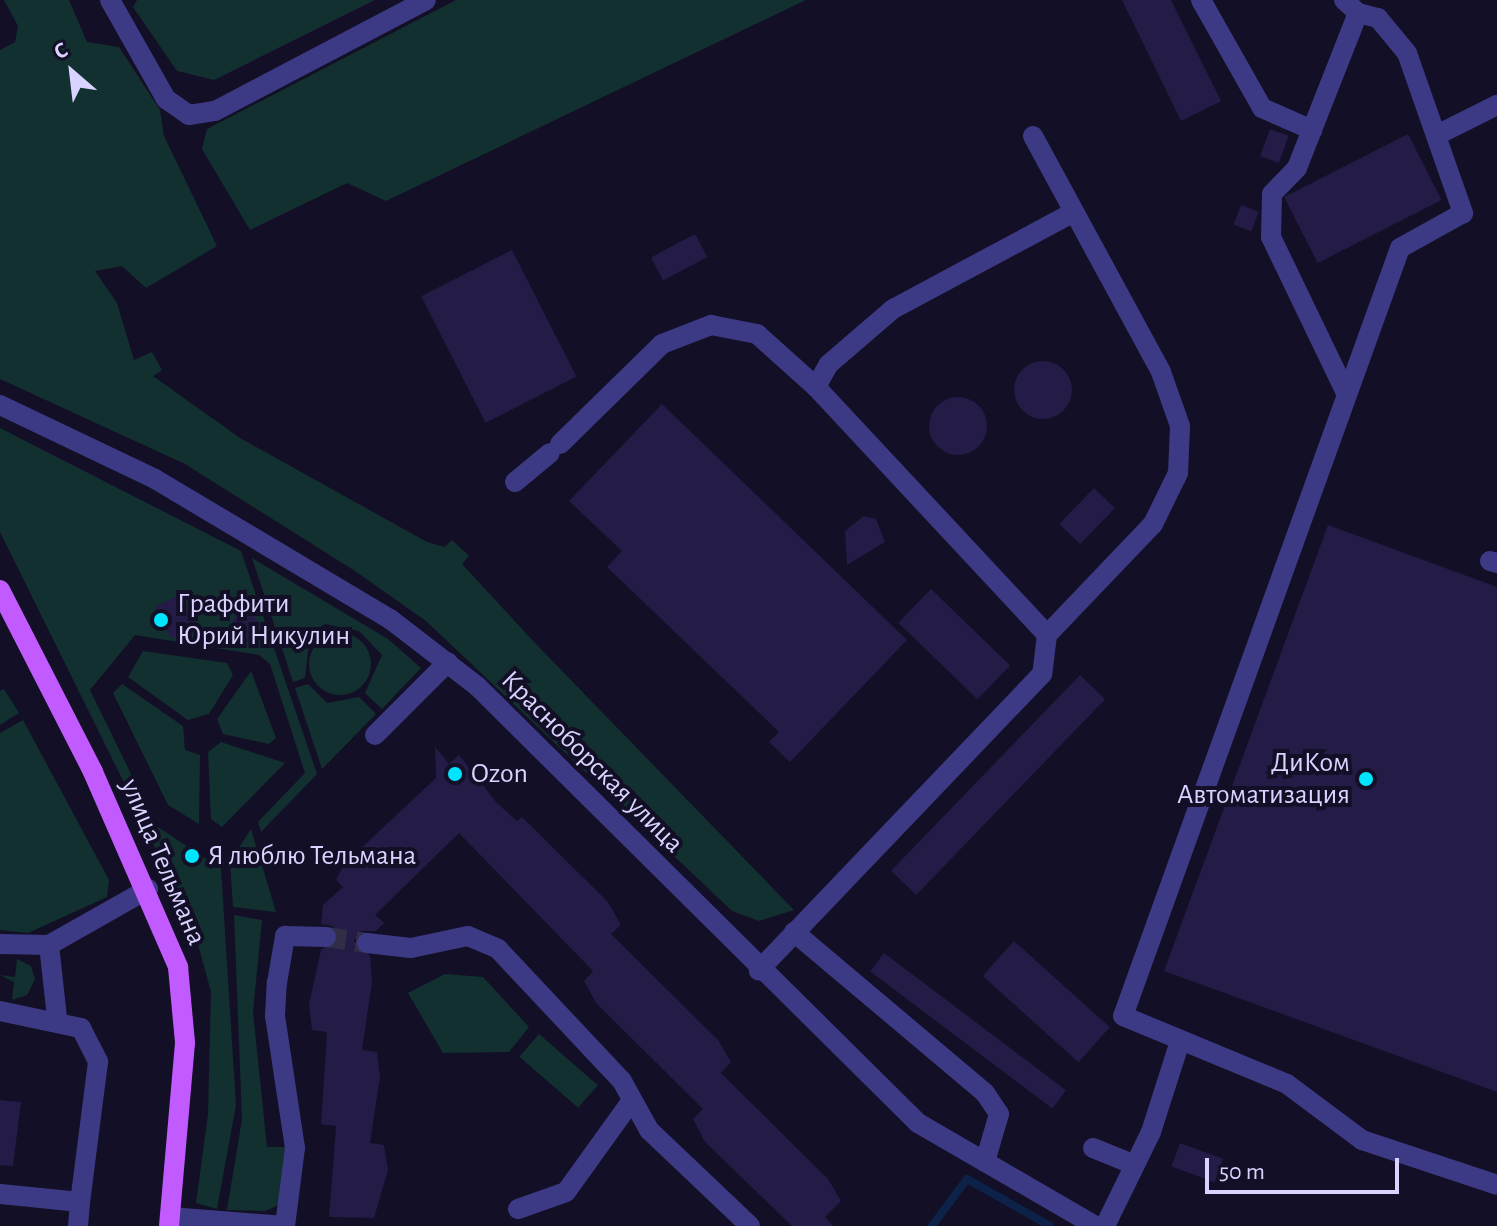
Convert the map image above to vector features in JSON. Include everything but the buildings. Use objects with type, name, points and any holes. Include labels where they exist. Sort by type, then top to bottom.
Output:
[{"type":"main road","name":"улица Тельмана","points":[[0,590],[148,889],[183,1003],[169,1222]]},
{"type":"street","points":[[110,0],[166,99],[189,115],[215,111],[426,0]]},
{"type":"street","points":[[1201,0],[1262,108],[1312,130]]},
{"type":"street","points":[[1346,393],[1271,237],[1272,194],[1297,168],[1351,6],[1378,18],[1407,53],[1441,133],[1463,213],[1400,248],[1123,1016],[1179,1044],[1287,1084],[1362,1140],[1497,1185]]},
{"type":"street","points":[[1441,133],[1497,105]]},
{"type":"street","points":[[759,970],[1042,674],[1047,635],[1153,524],[1178,473],[1180,426],[1161,372],[1033,136]]},
{"type":"street","points":[[816,387],[829,364],[893,309],[1074,212]]},
{"type":"street","points":[[515,482],[555,449],[662,344],[711,325],[757,334],[816,387],[1047,635]]},
{"type":"street","name":"Красноборская улица","points":[[0,405],[243,528],[448,662],[918,1123],[1096,1226]]},
{"type":"street","points":[[375,735],[448,662]]},
{"type":"street","points":[[0,944],[49,945],[148,889]]},
{"type":"street","points":[[794,932],[985,1093],[999,1114],[985,1162]]},
{"type":"street","points":[[169,1222],[285,1226],[295,1148],[275,1016],[277,983],[285,936],[326,937]]},
{"type":"street","points":[[367,943],[411,948],[468,936],[498,949],[632,1100],[649,1130],[750,1226]]},
{"type":"street","points":[[49,945],[57,1018]]},
{"type":"street","points":[[0,1011],[57,1018],[81,1028],[98,1062],[78,1226]]},
{"type":"street","points":[[1105,1226],[1135,1165],[1179,1044]]},
{"type":"street","points":[[518,1209],[566,1192],[632,1100]]},
{"type":"street","points":[[1093,1148],[1135,1165]]},
{"type":"street","points":[[0,1194],[80,1202]]},
{"type":"green space","points":[[4,0],[69,0],[87,42],[119,47],[160,110],[164,136],[217,246],[146,288],[122,266],[95,271],[117,303],[134,360],[152,352],[162,370],[153,376],[240,438],[427,542],[445,547],[452,540],[469,556],[462,564],[534,642],[794,910],[759,921],[732,911],[426,621],[355,571],[185,464],[0,379],[0,50],[15,42],[18,26]]},
{"type":"green space","points":[[137,0],[375,0],[214,80],[177,71],[133,7]]},
{"type":"green space","points":[[456,0],[806,0],[386,201],[347,183],[250,230],[202,149],[207,129]]},
{"type":"green space","points":[[0,428],[241,551],[317,774],[261,832],[258,822],[305,773],[270,664],[259,655],[135,635],[90,690],[153,819],[144,823],[0,532]]},
{"type":"green space","points":[[252,558],[388,639],[421,668],[382,709],[365,693],[382,655],[359,631],[325,624],[310,634],[305,678],[293,682]]},
{"type":"green space","points":[[334,633],[346,633],[362,642],[369,652],[369,676],[362,686],[346,695],[334,695],[314,681],[309,670],[309,658],[323,638]]},
{"type":"green space","points":[[143,651],[227,663],[233,675],[209,714],[188,720],[128,677]]},
{"type":"green space","points":[[251,671],[276,738],[269,744],[223,734],[217,719]]},
{"type":"green space","points":[[122,684],[183,726],[185,750],[200,755],[199,824],[168,805],[113,693]]},
{"type":"green space","points":[[308,684],[327,703],[359,697],[376,714],[322,769],[295,688]]},
{"type":"green space","points":[[4,689],[19,713],[0,725],[0,691]]},
{"type":"green space","points":[[23,720],[109,880],[107,897],[28,933],[0,930],[0,733]]},
{"type":"green space","points":[[221,742],[285,763],[222,827],[211,819],[208,752]]},
{"type":"green space","points":[[158,827],[221,869],[236,1105],[217,1209],[196,1203],[208,1114],[211,992],[196,937],[148,832]]},
{"type":"green space","points":[[251,829],[276,912],[233,907],[230,861]]},
{"type":"green space","points":[[234,915],[262,920],[253,1012],[267,1147],[287,1147],[279,1205],[265,1211],[227,1210],[242,1119]]},
{"type":"green space","points":[[17,959],[31,966],[35,979],[27,995],[12,1000],[14,982],[0,975],[15,977]]},
{"type":"green space","points":[[445,974],[483,977],[529,1027],[509,1052],[443,1053],[408,993]]},
{"type":"green space","points":[[539,1034],[598,1085],[578,1108],[519,1057]]},
{"type":"waterway","points":[[932,1226],[967,1179],[1050,1226]]},
{"type":"tunnel","points":[[326,937],[367,943]]},
{"type":"place","name":"Граффити Юрий Никулин","points":[[161,620]]},
{"type":"place","name":"Ozon","points":[[455,774]]},
{"type":"place","name":"ДиКом Автоматизация","points":[[1366,779]]},
{"type":"place","name":"Я люблю Тельмана","points":[[192,856]]}]
